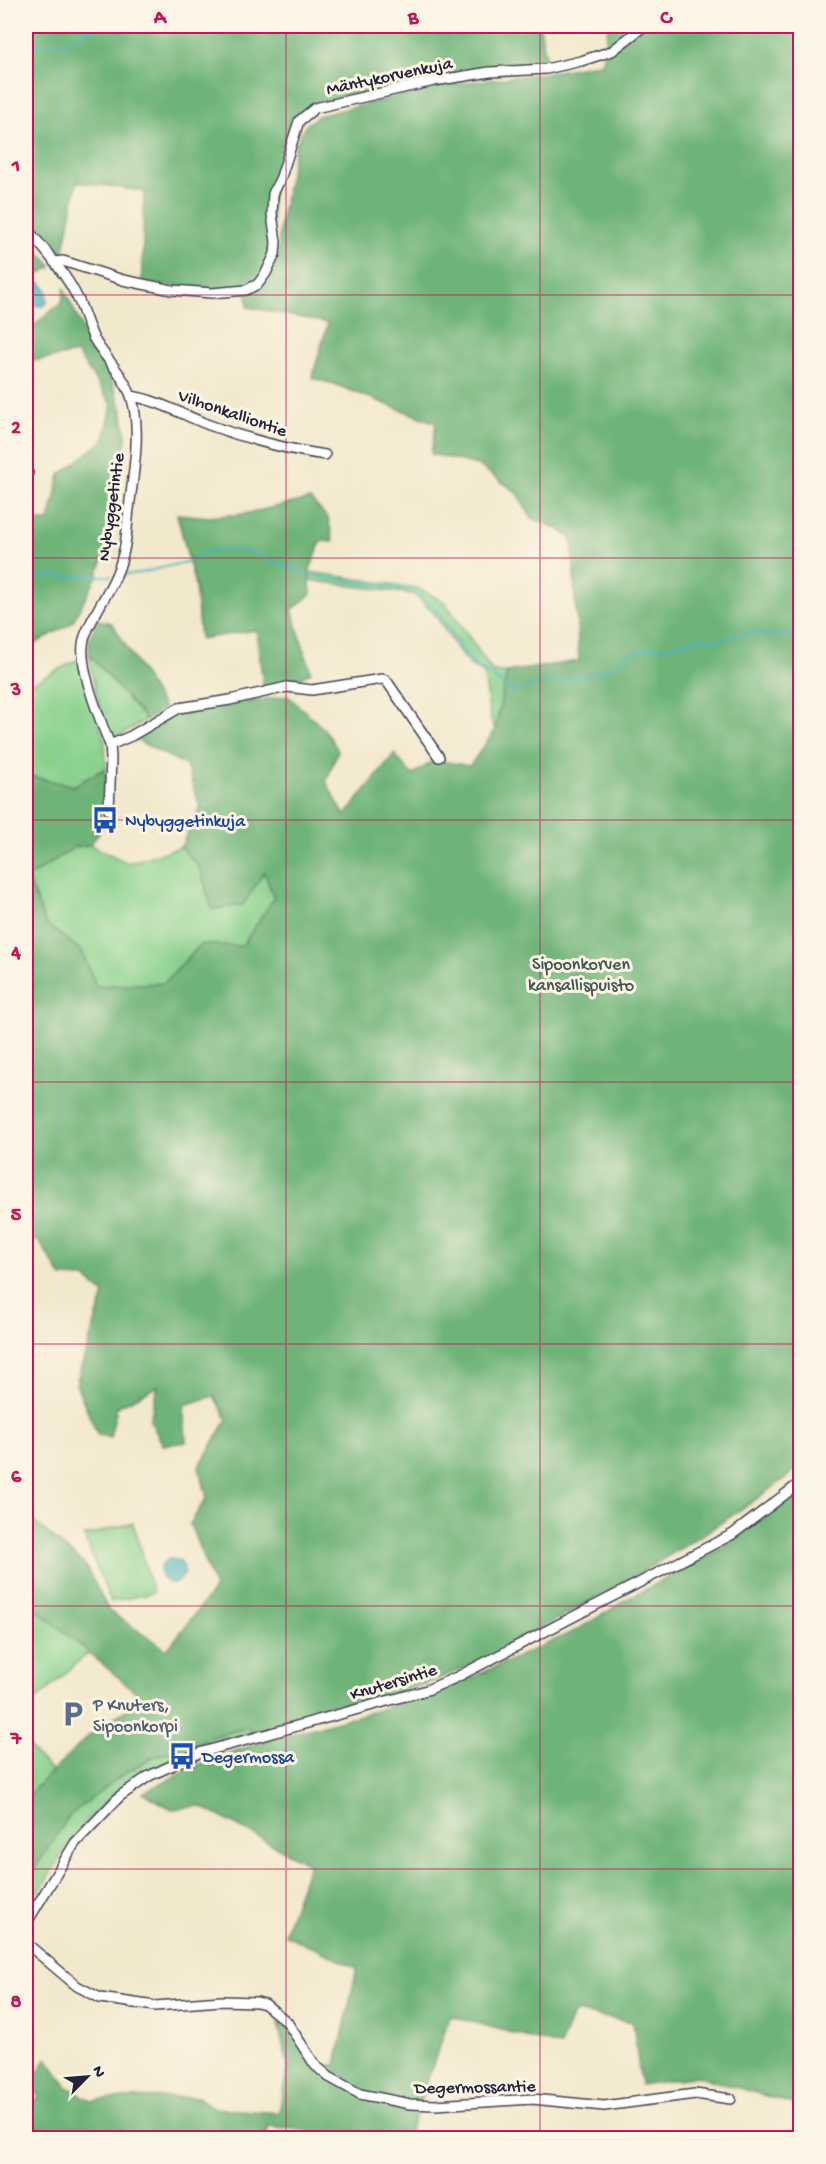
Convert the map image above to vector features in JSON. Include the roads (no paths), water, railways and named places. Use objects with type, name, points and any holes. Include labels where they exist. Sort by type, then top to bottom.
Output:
[{"type":"street","name":"Mäntykorvenkuja","points":[[54,262],[63,261],[123,280],[172,290],[212,293],[246,290],[258,284],[275,254],[273,194],[281,177],[299,121],[315,108],[434,81],[490,72],[546,69],[581,61],[612,51],[644,26]]},
{"type":"street","name":"Nybyggetintie","points":[[26,228],[54,262],[78,299],[94,338],[118,372],[131,396],[135,423],[135,444],[122,559],[84,637],[82,652],[84,668],[110,745],[109,810]]},
{"type":"street","name":"Vilhonkalliontie","points":[[131,396],[176,410],[207,424],[261,442],[286,449],[325,455]]},
{"type":"street","points":[[110,745],[131,736],[178,708],[230,700],[287,687],[312,690],[382,679],[386,680],[439,758]]},
{"type":"street","name":"Knutersintie","points":[[26,1924],[82,1835],[120,1796],[148,1776],[199,1753],[426,1690],[457,1677],[733,1534],[801,1483]]},
{"type":"street","name":"Degermossantie","points":[[26,1943],[77,1986],[100,1998],[155,2006],[221,2001],[265,2004],[287,2022],[315,2065],[329,2077],[360,2094],[410,2104],[435,2105],[532,2099],[604,2106],[695,2094],[731,2099]]},
{"type":"water","points":[[40,282],[47,290],[47,303],[43,306],[35,306],[31,300],[31,287]]},
{"type":"water","points":[[172,1559],[177,1560],[183,1566],[183,1576],[177,1582],[172,1583],[167,1582],[161,1576],[160,1571],[161,1566],[167,1560]]},
{"type":"waterway","points":[[26,48],[65,42],[100,26]]},
{"type":"waterway","points":[[122,575],[141,573],[186,562],[216,549],[246,551],[308,575],[415,591],[435,609],[463,652],[476,667],[488,673],[512,692],[542,683],[558,682],[603,671],[622,661],[631,653],[652,647],[665,648],[700,637],[714,641],[756,632],[783,637],[800,635]]},
{"type":"waterway","points":[[26,577],[111,576]]},
{"type":"waterway","points":[[26,1496],[34,1511]]},
{"type":"place","name":"Nybyggetinkuja","points":[[105,820]]},
{"type":"place","name":"P Knuters, Sipoonkorpi","points":[[73,1714]]},
{"type":"place","name":"Degermossa","points":[[182,1756]]},
{"type":"park label","name":"Sipoonkorven kansallispuisto","points":[[581,973]]}]
